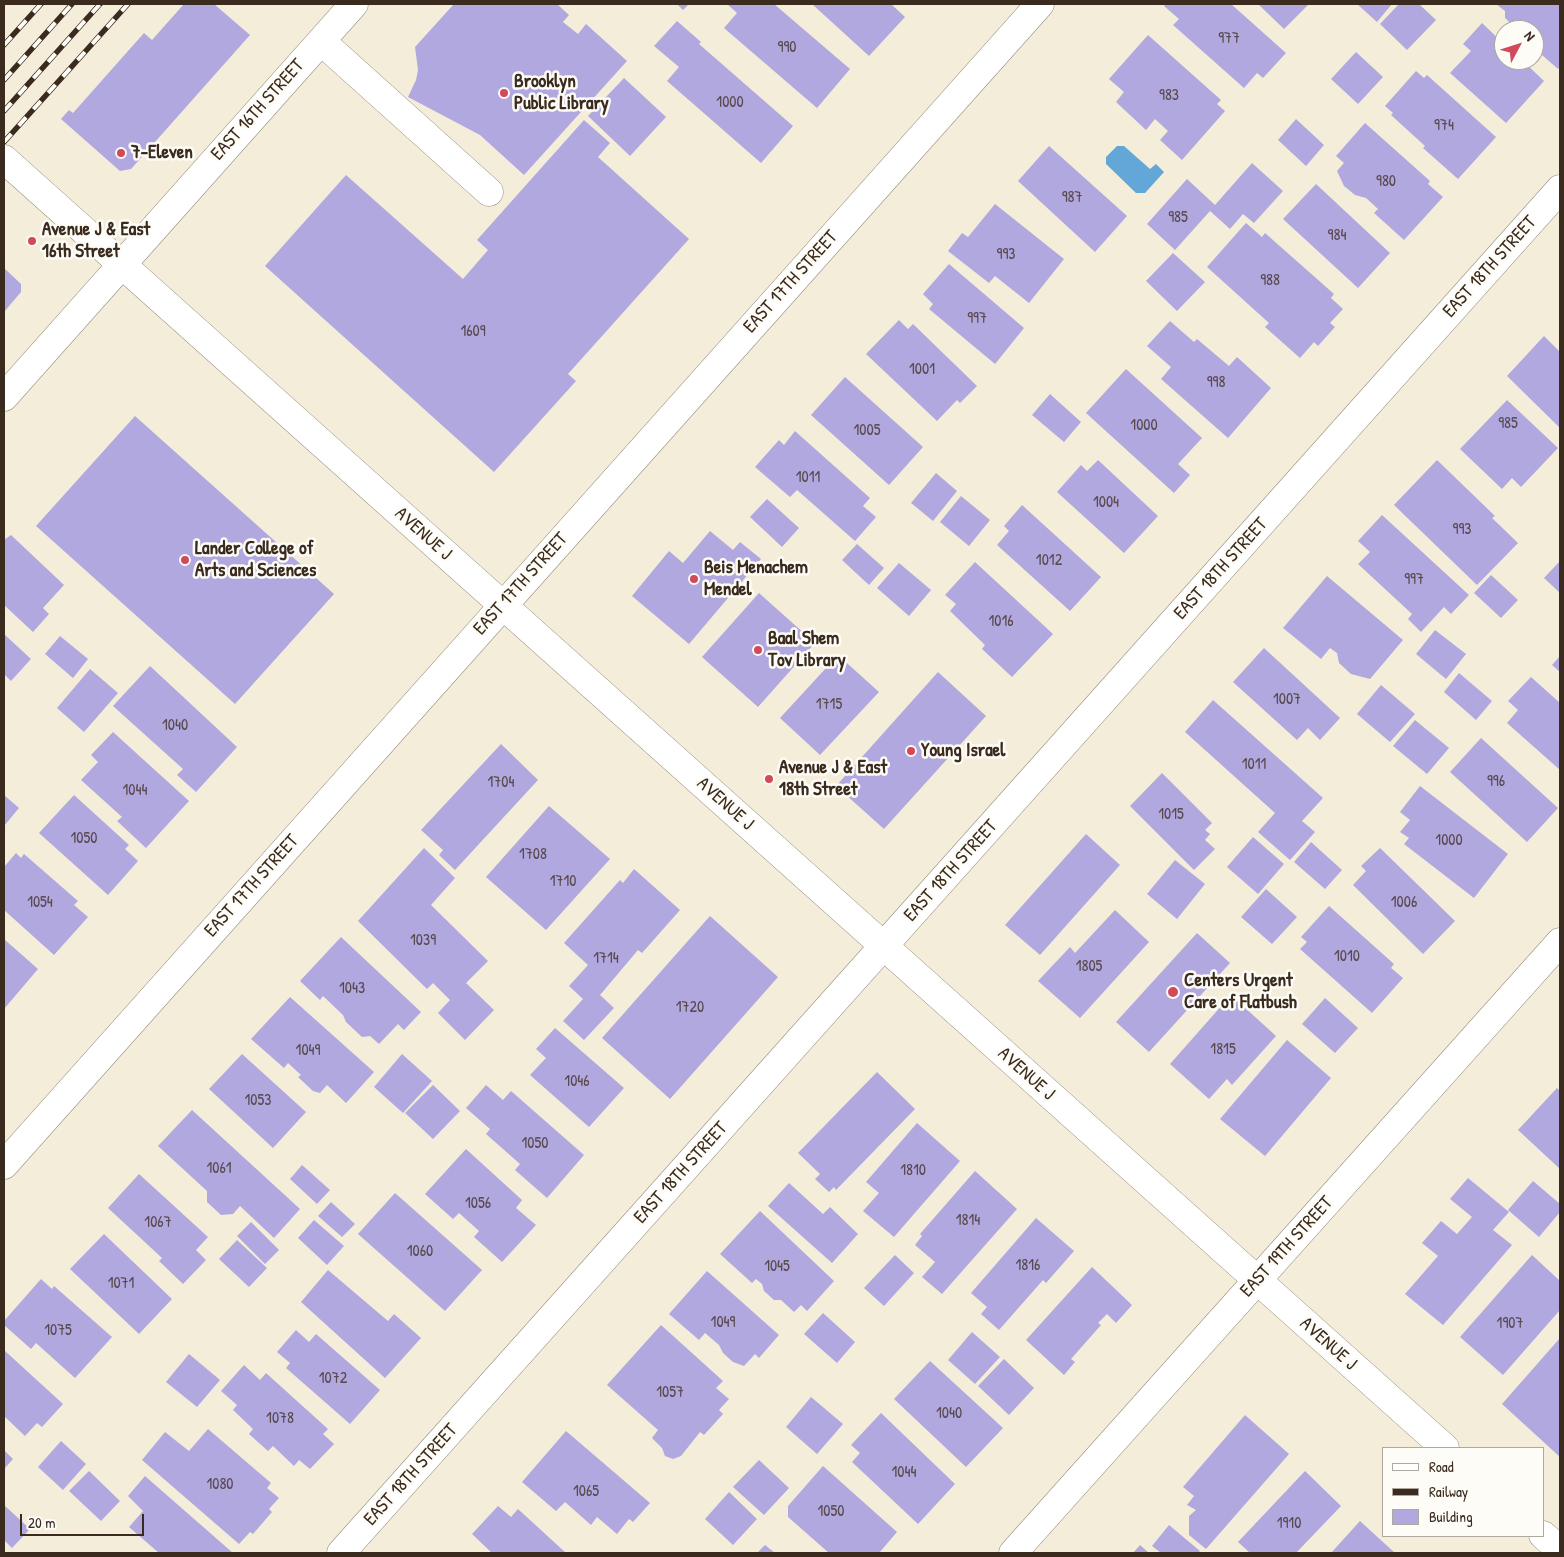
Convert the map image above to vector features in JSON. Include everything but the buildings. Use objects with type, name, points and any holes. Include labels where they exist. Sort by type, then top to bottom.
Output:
[{"type":"street","name":"EAST 16TH STREET","points":[[4,397],[354,4]]},
{"type":"street","name":"EAST 17TH STREET","points":[[4,1165],[1040,4]]},
{"type":"street","points":[[321,41],[489,192]]},
{"type":"street","name":"AVENUE J","points":[[4,159],[1445,1447]]},
{"type":"street","name":"EAST 18TH STREET","points":[[341,1553],[1560,188]]},
{"type":"street","name":"EAST 19TH STREET","points":[[1013,1553],[1560,942]]},
{"type":"street","points":[[1544,1536],[1560,1550]]},
{"type":"water","points":[[1117,146],[1124,146],[1150,169],[1156,164],[1164,172],[1145,193],[1136,193],[1106,164],[1106,157]]},
{"type":"railway","points":[[4,45],[41,4]]},
{"type":"railway","points":[[4,80],[72,4]]},
{"type":"railway","points":[[4,111],[100,4]]},
{"type":"railway","points":[[4,142],[128,4]]},
{"type":"place","name":"Brooklyn Public Library","points":[[504,93]]},
{"type":"place","name":"7-Eleven","points":[[121,153]]},
{"type":"place","name":"Avenue J & East 16th Street","points":[[32,241]]},
{"type":"place","name":"Lander College of Arts and Sciences","points":[[185,560]]},
{"type":"place","name":"Beis Menachem Mendel","points":[[694,579]]},
{"type":"place","name":"Baal Shem Tov Library","points":[[758,650]]},
{"type":"place","name":"Young Israel","points":[[911,751]]},
{"type":"place","name":"Avenue J & East 18th Street","points":[[769,779]]},
{"type":"place","name":"Centers Urgent Care of Flatbush","points":[[1173,992]]}]
